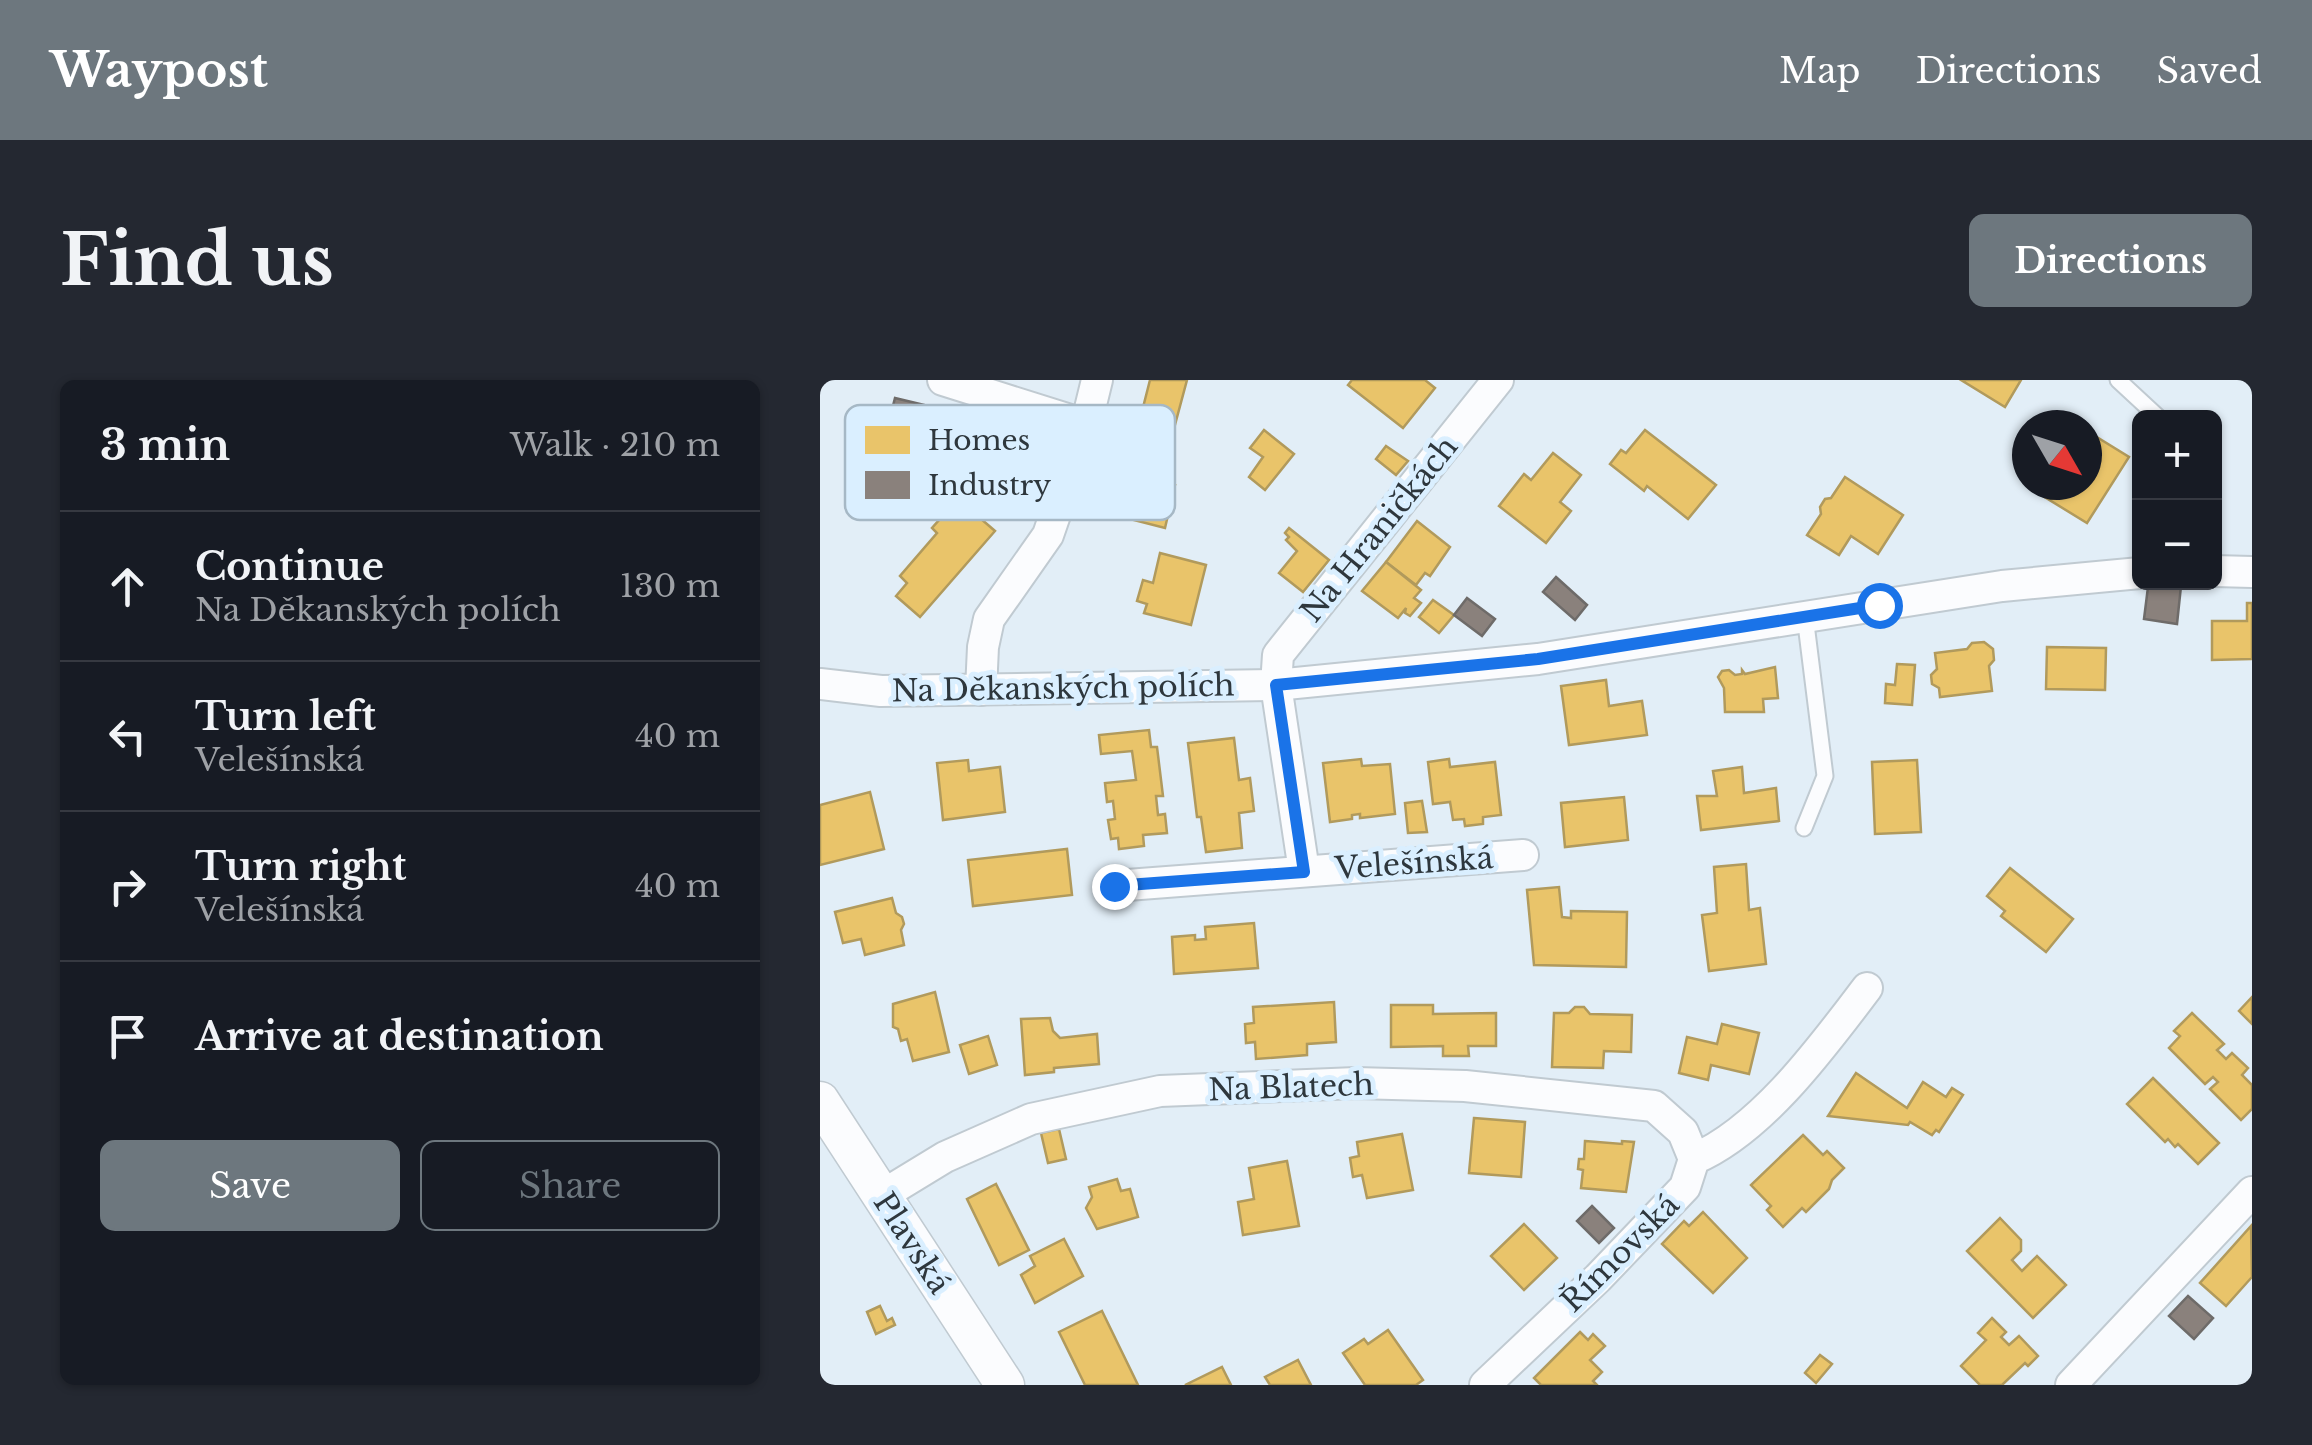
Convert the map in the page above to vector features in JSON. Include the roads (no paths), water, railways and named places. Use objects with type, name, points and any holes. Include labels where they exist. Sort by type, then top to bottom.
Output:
[{"type":"street","points":[[943,380],[1022,405]]},
{"type":"street","points":[[1091,405],[1097,380]]},
{"type":"street","name":"Na Hraničkách","points":[[1276,685],[1278,655],[1498,380]]},
{"type":"street","points":[[982,690],[983,647],[990,618],[1048,536],[1053,520]]},
{"type":"street","points":[[2222,571],[2252,572]]},
{"type":"street","name":"Na Děkanských polích","points":[[820,684],[881,691],[1276,685],[1538,659],[2002,586],[2132,575]]},
{"type":"street","name":"Velešínská","points":[[1276,685],[1304,872]]},
{"type":"street","name":"Velešínská","points":[[1114,886],[1523,855]]},
{"type":"street","name":"Římovská","points":[[1485,1385],[1598,1278],[1685,1187],[1694,1159],[1716,1150],[1766,1109],[1867,988]]},
{"type":"street","name":"Na Blatech","points":[[881,1196],[945,1157],[1031,1118],[1160,1091],[1356,1083],[1465,1086],[1654,1106],[1684,1132],[1694,1159]]},
{"type":"street","name":"Plavská","points":[[820,1101],[1005,1385]]},
{"type":"street","points":[[2071,1385],[2252,1192]]},
{"type":"lane","points":[[2118,380],[2150,410]]},
{"type":"lane","points":[[1804,828],[1825,776],[1805,616]]}]
